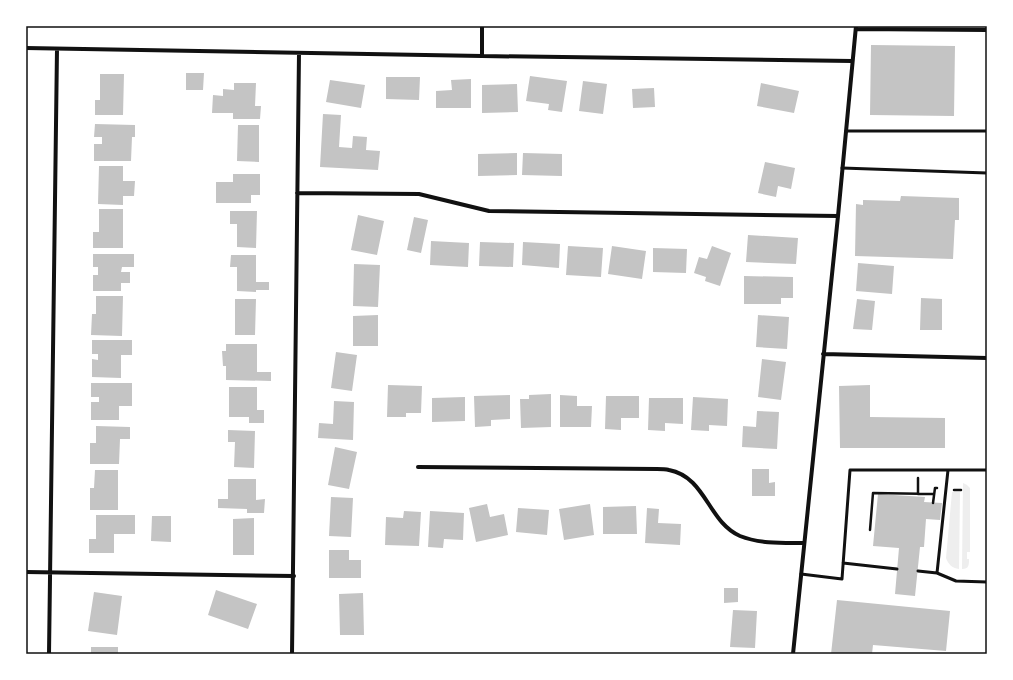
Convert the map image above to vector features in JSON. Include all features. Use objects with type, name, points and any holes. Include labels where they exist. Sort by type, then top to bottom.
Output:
[{"type":"street","points":[[482,26],[482,56]]},
{"type":"street","points":[[793,654],[856,28],[987,30]]},
{"type":"street","points":[[26,48],[852,61]]},
{"type":"street","points":[[49,654],[57,49]]},
{"type":"street","points":[[292,654],[299,53]]},
{"type":"street","points":[[297,193],[419,194],[489,211],[838,216]]},
{"type":"street","points":[[823,354],[987,358]]},
{"type":"street","points":[[418,467],[670,470],[689,479],[699,488],[721,521],[728,529],[740,536],[773,543],[804,543]]},
{"type":"street","points":[[26,572],[294,576]]},
{"type":"lane","points":[[846,131],[987,131]]},
{"type":"lane","points":[[842,168],[987,173]]},
{"type":"lane","points":[[801,574],[842,578],[850,470],[987,470]]},
{"type":"lane","points":[[937,572],[948,470]]},
{"type":"lane","points":[[843,564],[897,568]]},
{"type":"lane","points":[[918,571],[937,572],[956,581],[987,582]]},
{"type":"path","points":[[918,470],[918,494]]},
{"type":"path","points":[[952,490],[961,490]]},
{"type":"path","points":[[870,530],[873,493],[934,494]]},
{"type":"shaded area","points":[[963,483],[970,488],[970,552],[967,552],[967,559],[969,559],[968,566],[962,569]]},
{"type":"shaded area","points":[[952,492],[960,492],[959,569],[954,568],[946,558]]},
{"type":"building","points":[[871,45],[955,46],[954,116],[870,115]]},
{"type":"building","points":[[186,73],[204,73],[203,90],[186,90]]},
{"type":"building","points":[[100,74],[124,74],[123,115],[95,115],[95,100],[100,100]]},
{"type":"building","points":[[530,76],[567,81],[562,112],[548,110],[549,104],[526,101]]},
{"type":"building","points":[[386,77],[420,77],[419,100],[386,99]]},
{"type":"building","points":[[471,79],[471,108],[436,108],[436,91],[452,90],[451,80]]},
{"type":"building","points":[[330,80],[365,85],[361,108],[326,102]]},
{"type":"building","points":[[583,81],[607,84],[603,114],[579,111]]},
{"type":"building","points":[[234,83],[256,83],[255,106],[261,106],[260,119],[233,119],[233,113],[212,113],[213,95],[223,96],[223,89],[234,90]]},
{"type":"building","points":[[761,83],[799,91],[794,113],[757,106]]},
{"type":"building","points":[[517,84],[518,112],[482,113],[482,85]]},
{"type":"building","points":[[654,88],[655,107],[633,108],[632,89]]},
{"type":"building","points":[[323,114],[341,115],[339,147],[352,148],[353,136],[367,137],[366,150],[380,151],[378,170],[320,167]]},
{"type":"building","points":[[95,124],[135,125],[135,137],[132,137],[131,161],[94,161],[94,144],[102,144],[102,137],[94,137]]},
{"type":"building","points":[[238,125],[259,125],[259,162],[237,161]]},
{"type":"building","points":[[517,153],[517,175],[478,176],[478,154]]},
{"type":"building","points":[[523,153],[562,154],[562,176],[522,175]]},
{"type":"building","points":[[765,162],[795,168],[791,189],[778,186],[776,197],[758,193]]},
{"type":"building","points":[[99,166],[123,166],[123,181],[135,181],[134,196],[123,196],[123,205],[98,204]]},
{"type":"building","points":[[233,174],[260,174],[260,195],[251,195],[251,203],[216,203],[216,182],[233,182]]},
{"type":"building","points":[[901,196],[959,198],[959,220],[955,220],[953,259],[855,256],[856,204],[863,205],[863,200],[900,201]]},
{"type":"building","points":[[99,209],[123,209],[123,248],[93,248],[93,232],[99,232]]},
{"type":"building","points":[[230,211],[257,211],[256,248],[237,247],[237,224],[230,224]]},
{"type":"building","points":[[358,215],[384,221],[377,255],[351,250]]},
{"type":"building","points":[[414,217],[428,220],[421,253],[407,250]]},
{"type":"building","points":[[748,235],[798,238],[796,264],[746,262]]},
{"type":"building","points":[[431,241],[469,243],[468,267],[430,265]]},
{"type":"building","points":[[480,242],[514,243],[513,267],[479,266]]},
{"type":"building","points":[[523,242],[560,244],[559,268],[522,265]]},
{"type":"building","points":[[568,246],[603,248],[601,277],[566,275]]},
{"type":"building","points":[[612,246],[646,251],[642,279],[608,274]]},
{"type":"building","points":[[712,246],[731,253],[720,286],[705,281],[706,277],[694,273],[699,257],[707,259]]},
{"type":"building","points":[[653,248],[687,249],[686,273],[653,272]]},
{"type":"building","points":[[93,254],[134,254],[134,267],[122,267],[121,272],[130,272],[130,283],[121,283],[121,291],[93,291],[93,275],[98,275],[98,267],[93,267]]},
{"type":"building","points":[[231,255],[256,255],[256,282],[269,282],[269,290],[256,290],[256,292],[237,291],[237,267],[230,267]]},
{"type":"building","points":[[858,263],[894,266],[892,294],[856,291]]},
{"type":"building","points":[[354,264],[380,265],[378,307],[353,306]]},
{"type":"building","points":[[744,276],[793,277],[793,298],[781,298],[781,304],[744,304]]},
{"type":"building","points":[[96,296],[123,296],[122,336],[91,335],[92,314],[96,314]]},
{"type":"building","points":[[921,298],[942,299],[942,330],[920,330]]},
{"type":"building","points":[[235,299],[256,299],[255,335],[235,335]]},
{"type":"building","points":[[857,299],[875,301],[872,330],[853,329]]},
{"type":"building","points":[[378,315],[378,346],[353,346],[353,316]]},
{"type":"building","points":[[758,315],[789,317],[787,349],[756,347]]},
{"type":"building","points":[[92,340],[132,340],[132,355],[121,355],[121,378],[92,377],[92,359],[98,360],[98,354],[92,354]]},
{"type":"building","points":[[226,344],[257,344],[257,372],[271,372],[271,381],[226,380],[226,366],[223,366],[222,351],[226,351]]},
{"type":"building","points":[[336,352],[357,355],[352,391],[331,388]]},
{"type":"building","points":[[762,359],[786,362],[781,400],[758,397]]},
{"type":"building","points":[[91,383],[132,383],[132,406],[119,406],[119,420],[91,420],[91,402],[99,402],[99,397],[91,397]]},
{"type":"building","points":[[388,385],[422,386],[421,413],[406,413],[406,417],[387,417]]},
{"type":"building","points":[[870,385],[870,417],[945,418],[945,448],[840,448],[839,386]]},
{"type":"building","points":[[229,387],[257,387],[257,410],[264,410],[264,423],[249,423],[249,417],[229,417]]},
{"type":"building","points":[[551,394],[551,427],[521,428],[520,399],[529,399],[529,395]]},
{"type":"building","points":[[510,395],[510,419],[491,420],[491,426],[475,427],[474,396]]},
{"type":"building","points":[[560,395],[577,396],[577,406],[592,406],[591,427],[560,427]]},
{"type":"building","points":[[606,396],[639,396],[639,418],[621,418],[621,430],[605,429]]},
{"type":"building","points":[[465,397],[465,421],[432,422],[432,398]]},
{"type":"building","points":[[693,397],[728,399],[727,426],[709,425],[709,431],[691,430]]},
{"type":"building","points":[[649,398],[683,398],[683,424],[665,423],[665,431],[648,430]]},
{"type":"building","points":[[334,401],[354,402],[353,440],[318,438],[319,423],[333,424]]},
{"type":"building","points":[[757,411],[779,412],[777,449],[742,447],[743,426],[756,427]]},
{"type":"building","points":[[96,426],[130,427],[130,439],[120,439],[119,464],[90,464],[90,443],[96,443]]},
{"type":"building","points":[[228,430],[255,431],[254,468],[234,467],[235,442],[228,442]]},
{"type":"building","points":[[335,447],[357,452],[349,489],[328,485]]},
{"type":"building","points":[[752,469],[769,469],[769,483],[775,482],[775,496],[752,496]]},
{"type":"building","points":[[95,470],[118,470],[118,510],[90,510],[90,488],[94,488]]},
{"type":"building","points":[[228,479],[256,479],[256,500],[265,499],[264,513],[247,513],[247,509],[218,508],[218,499],[228,499]]},
{"type":"building","points":[[878,494],[925,497],[924,502],[942,503],[940,520],[926,519],[924,547],[920,547],[915,596],[895,594],[899,548],[873,546]]},
{"type":"building","points":[[331,497],[353,498],[351,537],[329,536]]},
{"type":"building","points":[[487,504],[490,517],[504,514],[508,535],[476,542],[469,508]]},
{"type":"building","points":[[590,504],[594,535],[564,540],[559,509]]},
{"type":"building","points":[[636,506],[637,534],[603,534],[603,507]]},
{"type":"building","points":[[518,508],[549,510],[547,535],[516,532]]},
{"type":"building","points":[[647,508],[659,509],[658,523],[681,524],[680,545],[645,543]]},
{"type":"building","points":[[404,511],[421,512],[419,546],[385,545],[386,517],[403,518]]},
{"type":"building","points":[[430,511],[464,513],[463,540],[444,539],[443,548],[428,547]]},
{"type":"building","points":[[96,515],[135,515],[135,534],[114,534],[114,553],[89,553],[89,539],[96,539]]},
{"type":"building","points":[[152,516],[171,516],[171,542],[151,541]]},
{"type":"building","points":[[254,518],[254,555],[233,555],[233,519]]},
{"type":"building","points":[[329,550],[349,550],[349,560],[361,560],[361,578],[329,578]]},
{"type":"building","points":[[724,588],[738,588],[738,602],[724,603]]},
{"type":"building","points":[[216,590],[257,604],[248,629],[208,615]]},
{"type":"building","points":[[94,592],[122,596],[117,635],[88,631]]},
{"type":"building","points":[[363,593],[364,635],[340,635],[339,594]]},
{"type":"building","points":[[837,600],[950,611],[946,651],[873,645],[872,654],[831,654]]},
{"type":"building","points":[[733,610],[757,611],[755,648],[730,647]]},
{"type":"building","points":[[91,647],[118,647],[118,654],[91,654]]}]
